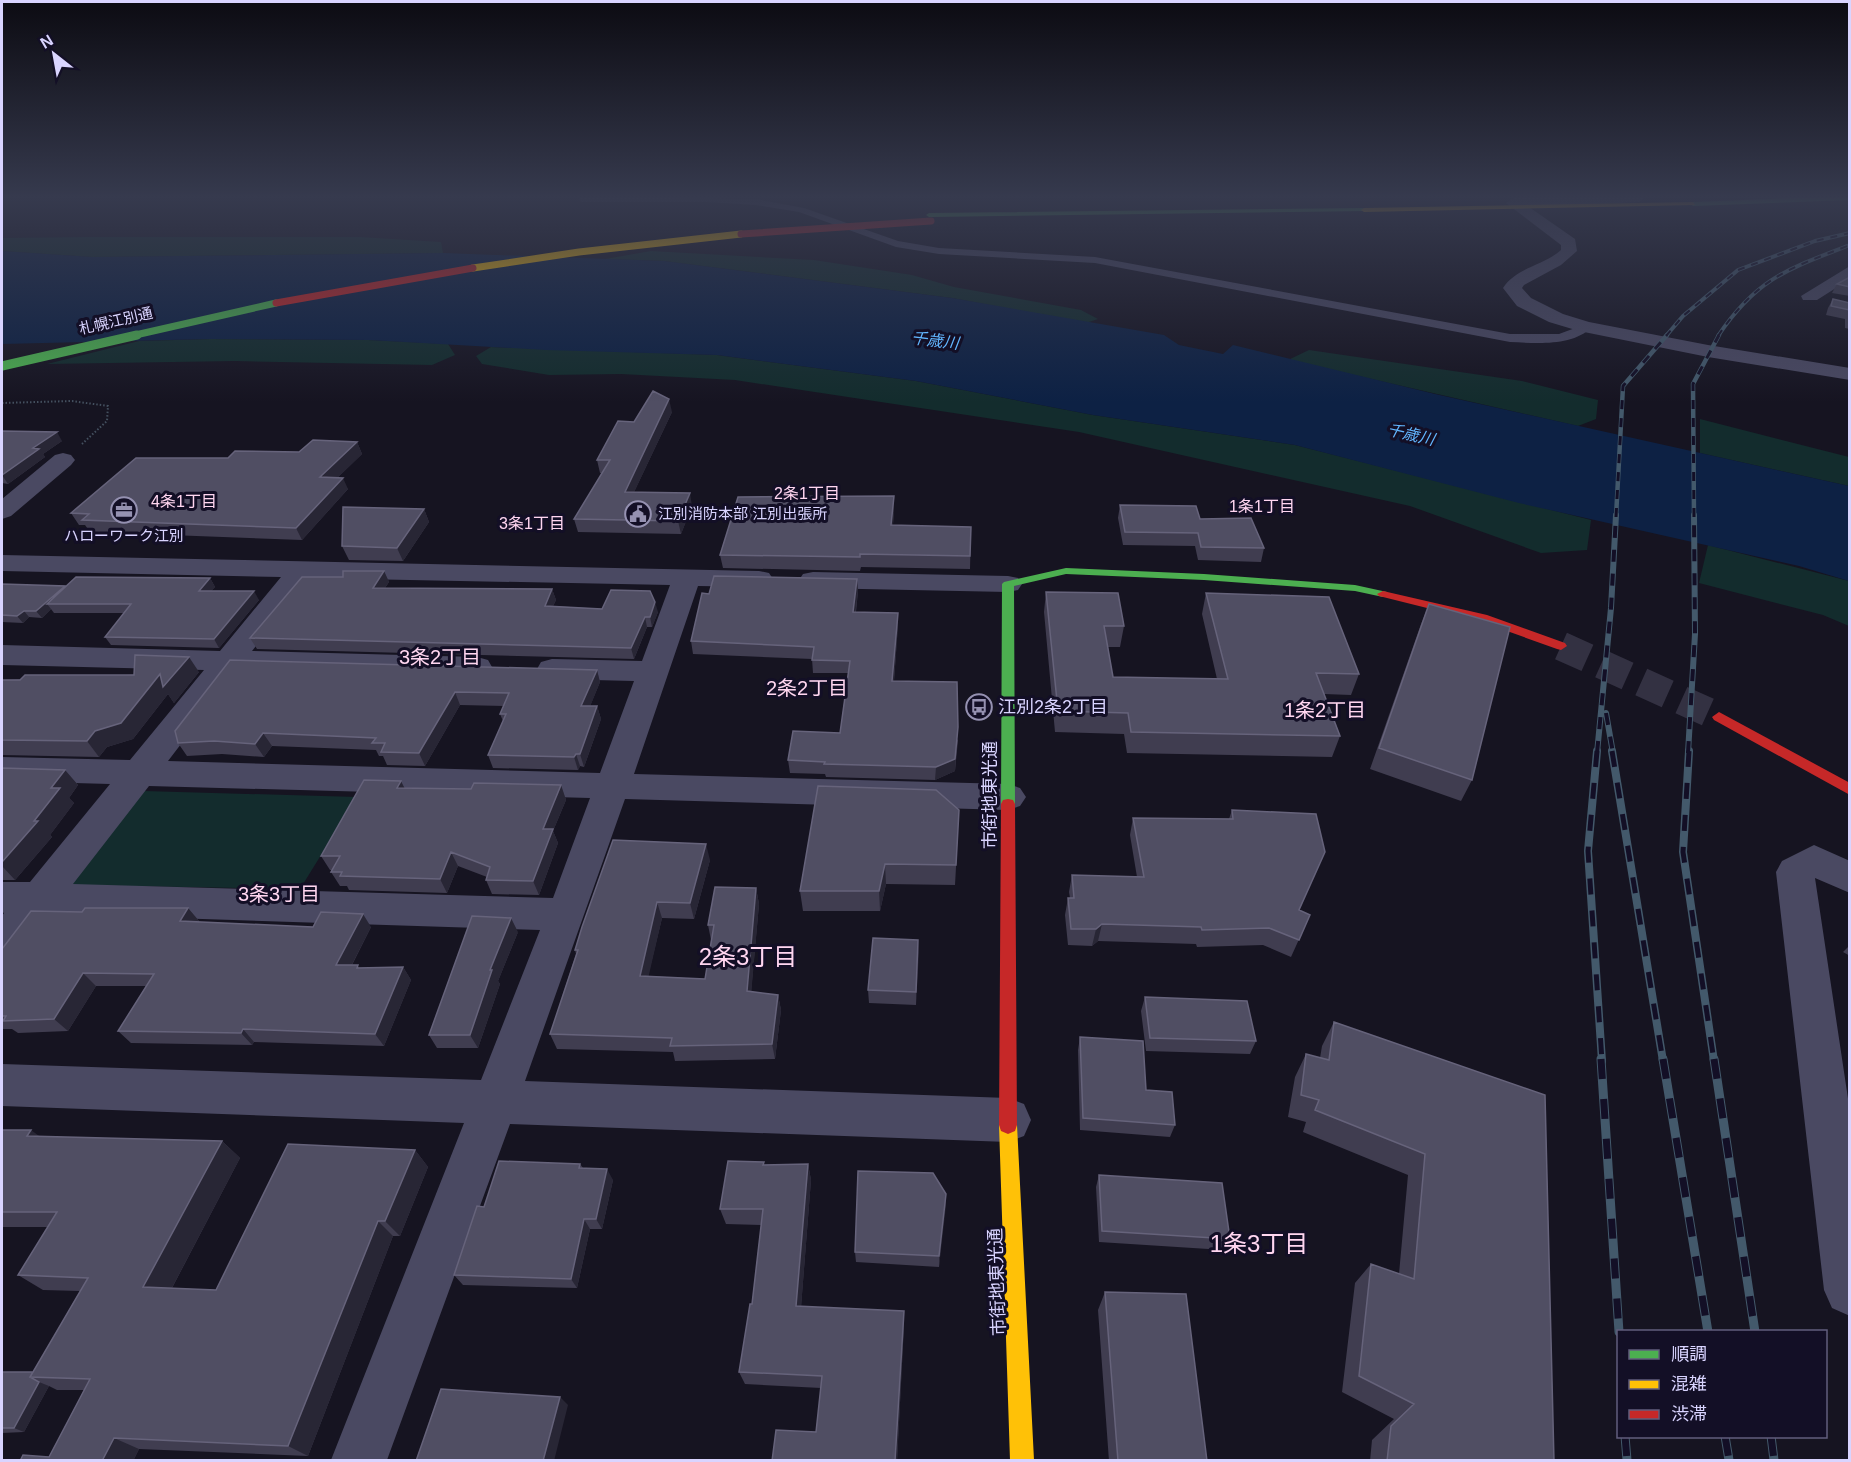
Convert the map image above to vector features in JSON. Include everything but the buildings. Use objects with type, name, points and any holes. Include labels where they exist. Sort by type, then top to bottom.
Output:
[{"type":"main road","name":"札幌江別通","points":[[2,357],[256,299],[449,265]]},
{"type":"main road","name":"札幌江別通","points":[[2,366],[259,306],[487,265]]},
{"type":"main road","points":[[1008,584],[1066,571],[1204,577],[1355,588],[1484,618],[1561,646]]},
{"type":"main road","name":"市街地東光通","points":[[1008,584],[1008,1120],[1022,1461]]},
{"type":"main road","points":[[1719,717],[1850,790]]},
{"type":"street","points":[[1548,265],[1520,277],[1512,288],[1524,302],[1556,318],[1586,327],[1708,351],[1850,374]]},
{"type":"street","points":[[1840,302],[1810,296],[1850,271]]},
{"type":"street","points":[[1818,369],[1850,392]]},
{"type":"street","points":[[2,511],[63,460]]},
{"type":"street","points":[[2,563],[1008,584]]},
{"type":"street","points":[[2,945],[20,898],[138,772],[301,570]]},
{"type":"street","points":[[358,1461],[496,1103],[614,786],[687,578]]},
{"type":"street","points":[[2,655],[654,672]]},
{"type":"street","points":[[2,769],[1008,797]]},
{"type":"street","points":[[1850,878],[1814,860],[1795,872],[1850,1290]]},
{"type":"street","points":[[20,898],[566,915]]},
{"type":"street","points":[[2,1085],[1008,1120]]},
{"type":"lane","points":[[1123,265],[1510,338],[1547,340],[1570,336],[1586,327]]},
{"type":"path","points":[[2,403],[72,401],[108,406],[107,421],[63,460]]},
{"type":"green space","points":[[697,265],[848,265],[912,275],[954,287],[1081,310],[1098,319],[1086,323],[952,298]]},
{"type":"green space","points":[[369,340],[448,344],[455,355],[432,365],[235,361],[47,364],[139,341]]},
{"type":"green space","points":[[491,347],[717,355],[916,381],[1093,415],[1295,445],[1591,520],[1587,550],[1541,553],[1410,506],[1079,432],[735,380],[621,374],[549,375],[482,364],[476,356]]},
{"type":"green space","points":[[1309,350],[1522,381],[1598,400],[1596,419],[1578,426],[1288,360]]},
{"type":"green space","points":[[1700,419],[1849,457],[1849,486],[1700,453]]},
{"type":"green space","points":[[1708,545],[1849,581],[1849,626],[1823,615],[1699,583]]},
{"type":"green space","points":[[144,791],[357,797],[300,889],[67,885]]},
{"type":"water","name":"千歳川","points":[[2,265],[697,265],[952,298],[1164,335],[1179,345],[1223,354],[1233,345],[1435,394],[1849,486],[1849,581],[1799,566],[1519,503],[1295,445],[1093,415],[916,381],[717,355],[546,350],[369,340],[210,339],[2,344]]},
{"type":"tunnel","points":[[1561,646],[1719,717]]},
{"type":"railway","points":[[1666,336],[1683,316],[1738,270],[1751,265]]},
{"type":"railway","points":[[1718,336],[1746,301],[1775,278],[1799,265]]},
{"type":"railway","points":[[1616,517],[1623,386],[1667,335]]},
{"type":"railway","points":[[1694,517],[1693,384],[1719,335]]},
{"type":"railway","points":[[1597,753],[1611,608],[1616,515]]},
{"type":"railway","points":[[1688,753],[1695,634],[1694,515]]},
{"type":"railway","points":[[1606,713],[1613,753]]},
{"type":"railway","points":[[1597,751],[1588,851],[1602,1061]]},
{"type":"railway","points":[[1612,751],[1663,1061]]},
{"type":"railway","points":[[1689,751],[1683,852],[1714,1061]]},
{"type":"railway","points":[[1601,1059],[1619,1330]]},
{"type":"railway","points":[[1663,1059],[1708,1330]]},
{"type":"railway","points":[[1714,1059],[1755,1330]]},
{"type":"railway","points":[[1625,1438],[1627,1460]]},
{"type":"railway","points":[[1725,1438],[1729,1460]]},
{"type":"railway","points":[[1771,1438],[1774,1460]]},
{"type":"traffic: fast","points":[[2,366],[276,303]]},
{"type":"traffic: fast","points":[[1008,804],[1008,584],[1066,571],[1204,577],[1355,588],[1383,594]]},
{"type":"traffic: slow","points":[[473,268],[491,265]]},
{"type":"traffic: slow","points":[[1008,1125],[1022,1460]]},
{"type":"traffic: jam","points":[[276,303],[473,268]]},
{"type":"traffic: jam","points":[[1383,594],[1483,618],[1561,646]]},
{"type":"traffic: jam","points":[[1719,717],[1850,790]]},
{"type":"traffic: jam","points":[[1008,804],[1008,1125]]},
{"type":"place","name":"ハローワーク江別","points":[[124,510]]},
{"type":"place","name":"江別消防本部 江別出張所","points":[[638,514]]},
{"type":"place","name":"江別2条2丁目","points":[[979,707]]},
{"type":"district","name":"2条1丁目","points":[[807,493]]},
{"type":"district","name":"4条1丁目","points":[[184,501]]},
{"type":"district","name":"1条1丁目","points":[[1262,506]]},
{"type":"district","name":"3条1丁目","points":[[532,523]]},
{"type":"district","name":"3条2丁目","points":[[440,657]]},
{"type":"district","name":"2条2丁目","points":[[807,688]]},
{"type":"district","name":"1条2丁目","points":[[1325,710]]},
{"type":"district","name":"3条3丁目","points":[[279,894]]},
{"type":"district","name":"2条3丁目","points":[[748,957]]},
{"type":"district","name":"1条3丁目","points":[[1259,1244]]}]
